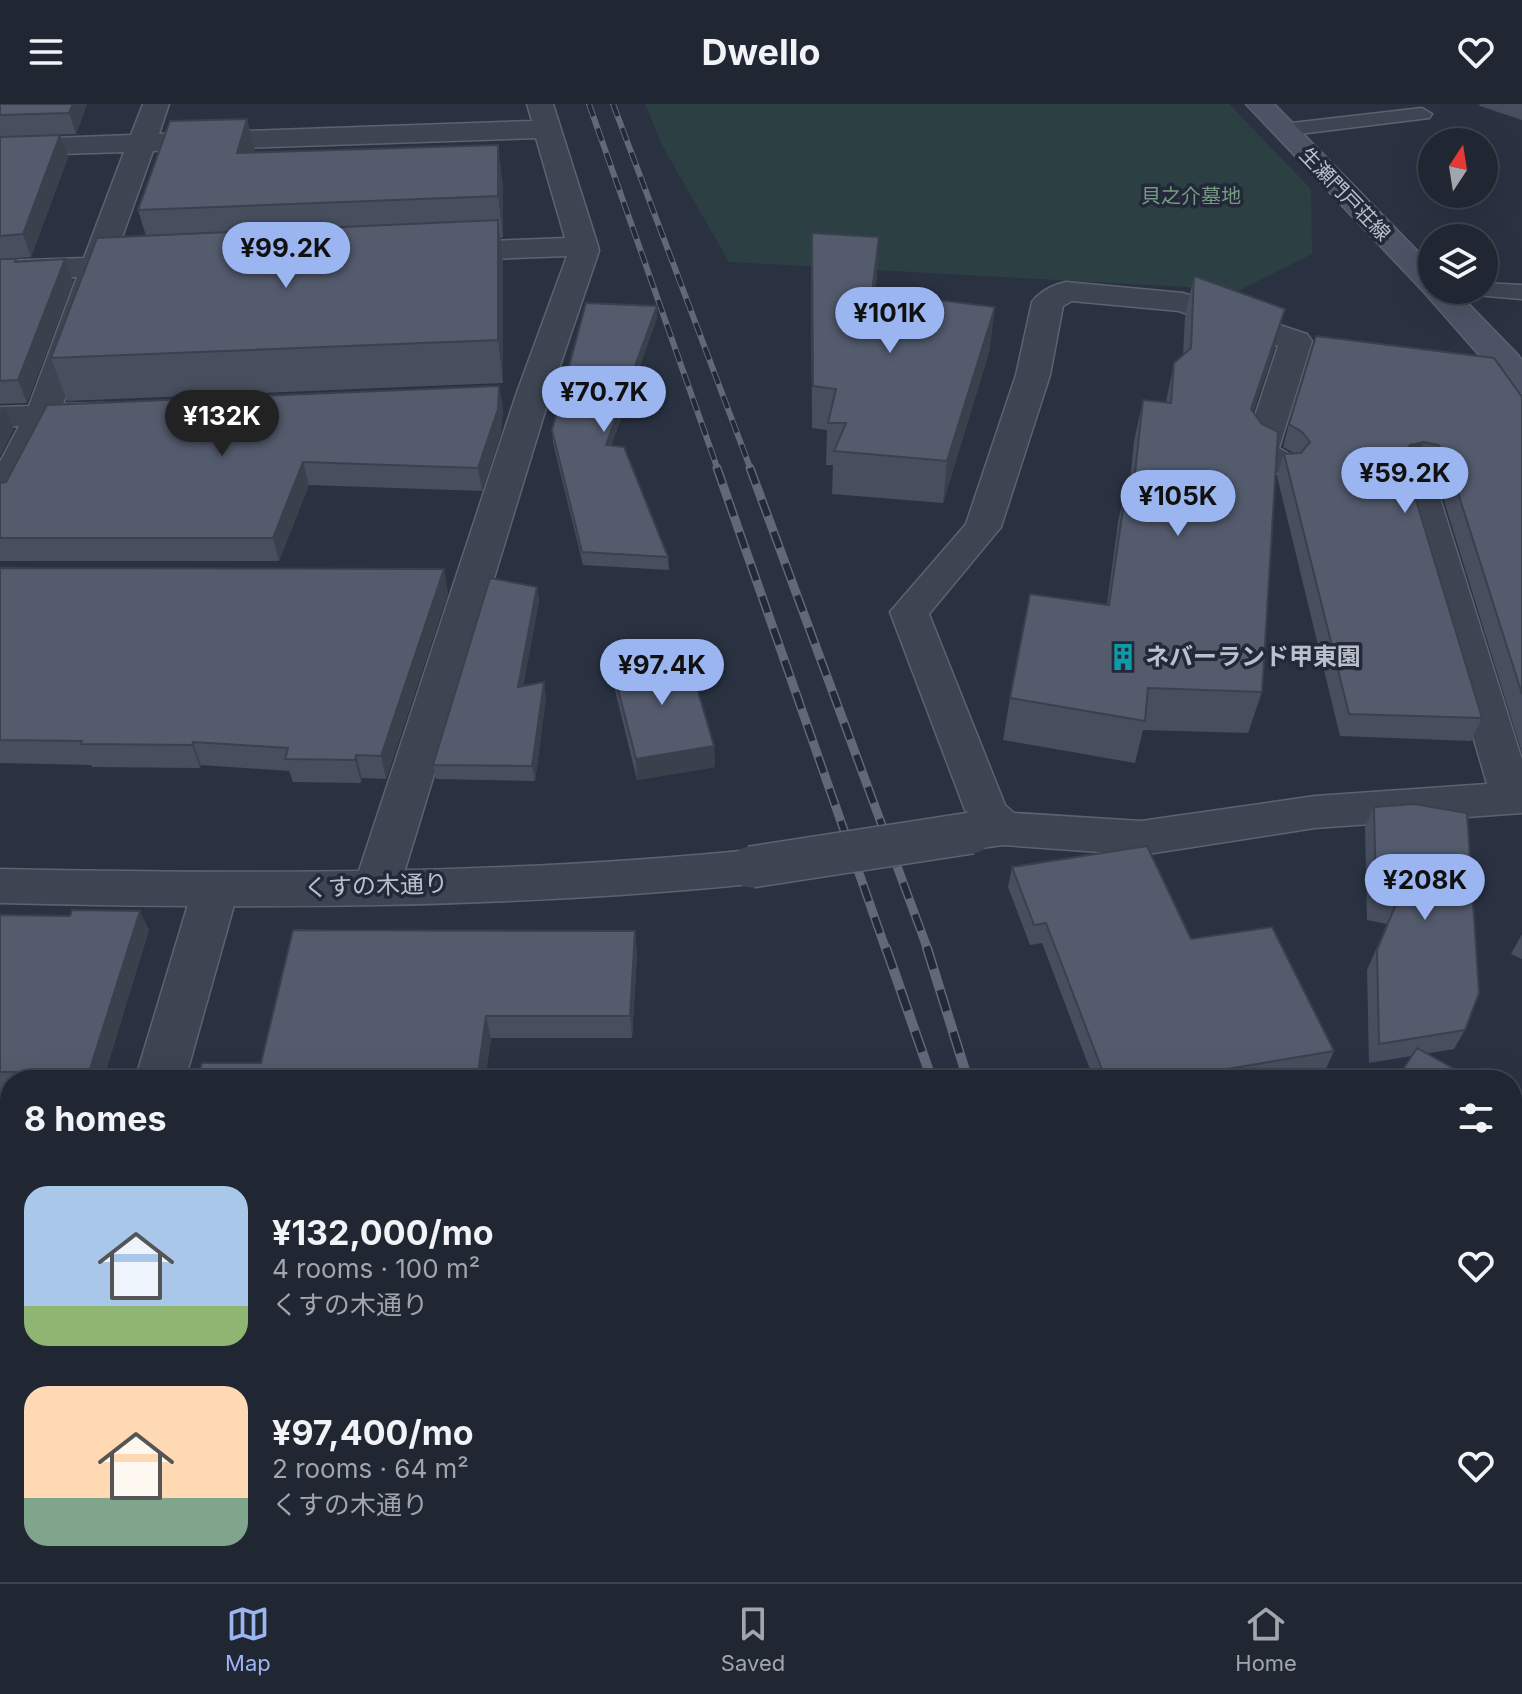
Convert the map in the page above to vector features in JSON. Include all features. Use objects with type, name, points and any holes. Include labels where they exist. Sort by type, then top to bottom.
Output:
[{"type":"main road","name":"生瀬門戸荘線","points":[[1259,104],[1418,270]]},
{"type":"main road","points":[[1451,304],[1522,383]]},
{"type":"street","points":[[0,496],[42,415],[156,104]]},
{"type":"street","points":[[0,148],[140,143],[545,117],[584,251],[517,396],[377,886]]},
{"type":"street","points":[[410,253],[583,246]]},
{"type":"street","points":[[0,270],[174,263]]},
{"type":"street","points":[[987,831],[987,814],[909,612],[983,527],[1033,375],[1048,302],[1066,291],[1183,302],[1296,341],[1260,452],[1282,465]]},
{"type":"street","points":[[0,417],[137,411]]},
{"type":"street","points":[[1416,479],[1517,796]]},
{"type":"street","name":"くすの木通り","points":[[0,886],[215,891],[642,878],[751,867],[987,831],[1141,838],[1315,812],[1517,796]]},
{"type":"street","points":[[163,1070],[215,891]]},
{"type":"lane","points":[[1283,130],[1422,114]]},
{"type":"lane","points":[[1498,291],[1522,292]]},
{"type":"green space","name":"貝之介墓地","points":[[645,104],[1229,104],[1311,189],[1312,254],[1240,290],[729,262],[663,147]]},
{"type":"building","points":[[0,104],[73,104],[69,113],[0,115]]},
{"type":"building","points":[[247,119],[237,153],[498,145],[498,196],[138,210],[170,121]]},
{"type":"building","points":[[60,135],[23,234],[0,236],[0,137]]},
{"type":"building","points":[[498,220],[498,340],[51,358],[97,238]]},
{"type":"building","points":[[812,233],[879,237],[872,292],[995,307],[947,461],[834,451],[846,423],[828,423],[836,389],[813,386]]},
{"type":"building","points":[[0,259],[16,259],[15,262],[65,259],[18,380],[0,381]]},
{"type":"building","points":[[1194,276],[1285,309],[1251,409],[1262,424],[1278,432],[1262,692],[1148,688],[1145,721],[1010,698],[1030,594],[1109,605],[1127,481],[1134,482],[1143,400],[1171,403],[1174,363],[1191,348]]},
{"type":"building","points":[[586,303],[657,306],[606,445],[624,447],[668,557],[582,552],[552,430]]},
{"type":"building","points":[[1316,336],[1494,358],[1522,397],[1522,694],[1446,455],[1438,445],[1424,442],[1410,445],[1403,457],[1482,718],[1349,714],[1284,454],[1301,453],[1310,442],[1289,424]]},
{"type":"building","points":[[499,386],[498,409],[478,468],[303,462],[273,538],[0,538],[0,483],[6,482],[47,405]]},
{"type":"building","points":[[0,568],[444,569],[381,756],[356,755],[355,760],[285,759],[288,748],[193,742],[192,745],[81,744],[82,741],[0,740]]},
{"type":"building","points":[[490,578],[537,587],[518,687],[544,682],[532,766],[433,765]]},
{"type":"building","points":[[687,654],[714,746],[636,759],[612,666]]},
{"type":"building","points":[[1414,804],[1467,813],[1479,993],[1465,1030],[1379,1044],[1377,950],[1396,904],[1376,900],[1374,807]]},
{"type":"building","points":[[1147,846],[1191,939],[1272,927],[1334,1051],[1221,1070],[1102,1070],[1046,923],[1034,925],[1012,867]]},
{"type":"building","points":[[72,910],[140,911],[90,1070],[0,1070],[0,915],[70,916]]},
{"type":"building","points":[[293,930],[635,931],[630,1016],[486,1016],[478,1070],[200,1070],[202,1063],[261,1063]]},
{"type":"building","points":[[1417,1048],[1456,1070],[1403,1070]]},
{"type":"railway","points":[[589,104],[718,470]]},
{"type":"railway","points":[[613,104],[751,470]]},
{"type":"railway","points":[[717,468],[886,950]]},
{"type":"railway","points":[[750,468],[928,950]]},
{"type":"railway","points":[[886,948],[929,1070]]},
{"type":"railway","points":[[927,948],[965,1070]]},
{"type":"place","name":"ネバーランド甲東園","points":[[1123,657]]}]
